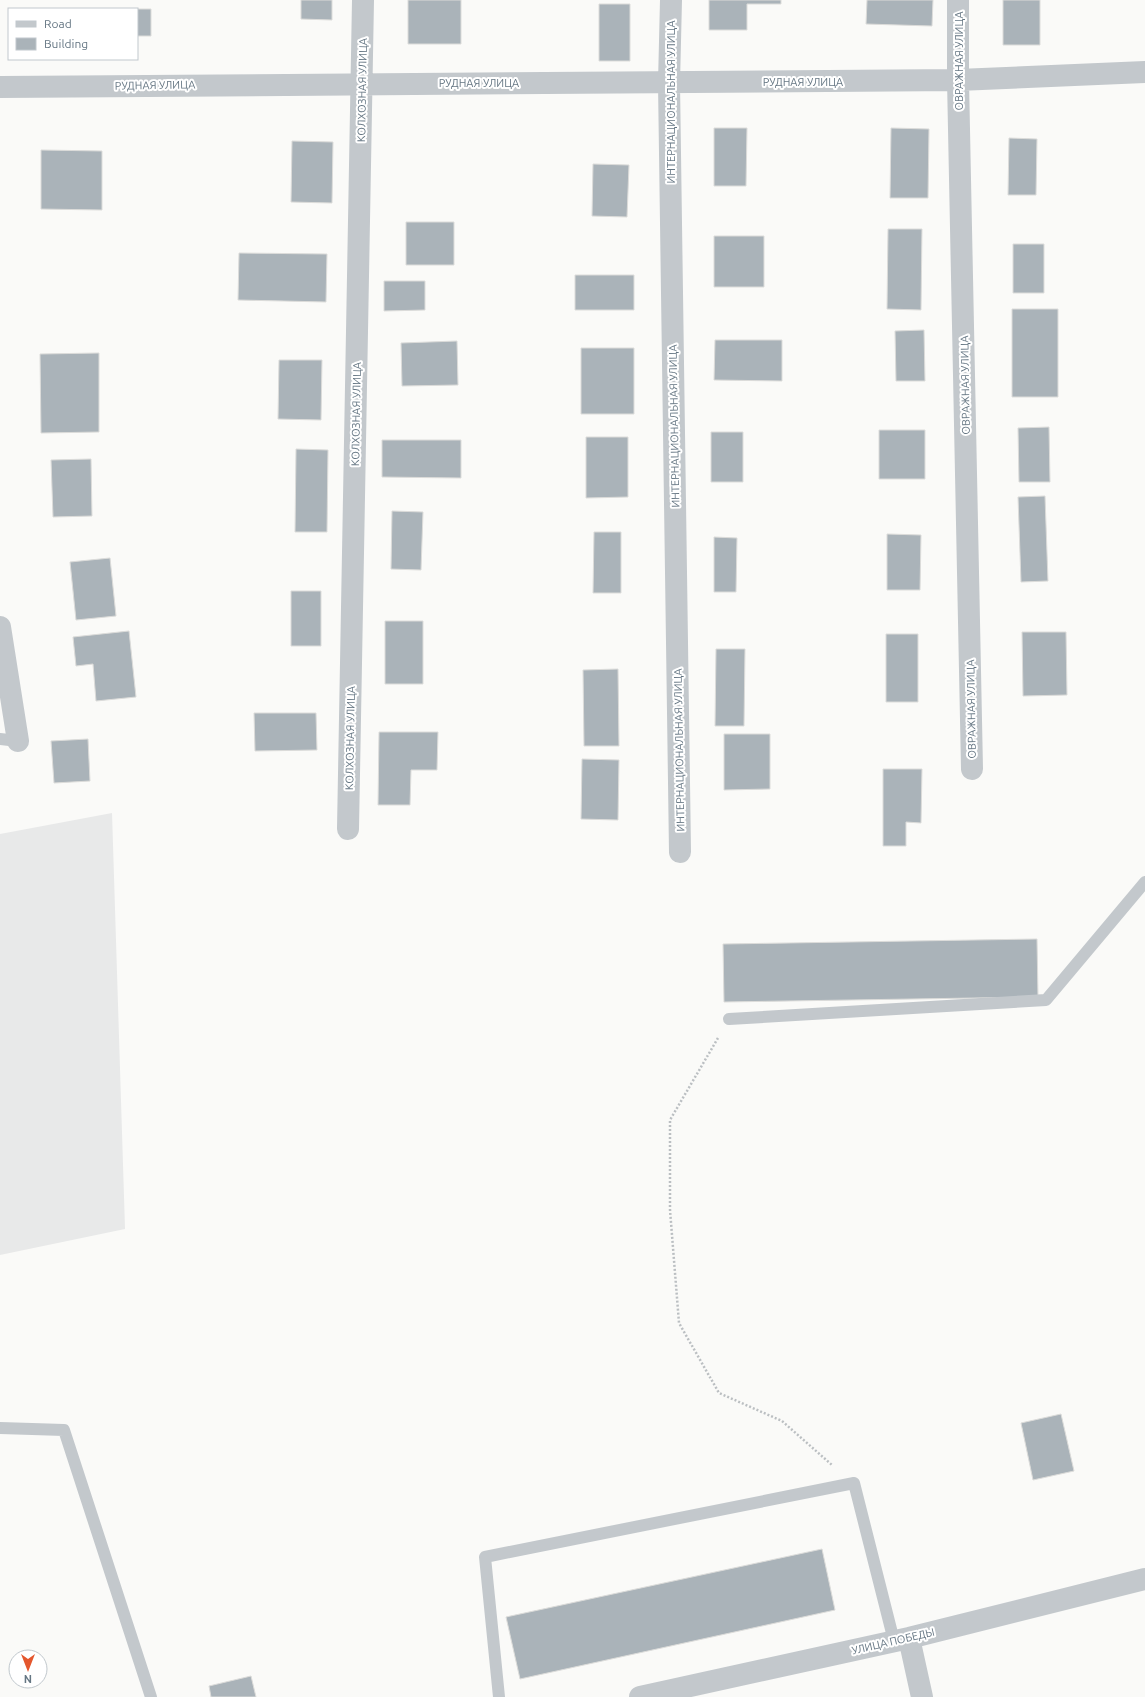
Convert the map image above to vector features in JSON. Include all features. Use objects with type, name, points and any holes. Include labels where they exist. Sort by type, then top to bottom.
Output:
[{"type":"street","name":"КОЛХОЗНАЯ УЛИЦА","points":[[348,829],[363,0]]},
{"type":"street","name":"ИНТЕРНАЦИОНАЛЬНАЯ УЛИЦА","points":[[671,0],[669,83],[680,852]]},
{"type":"street","name":"ОВРАЖНАЯ УЛИЦА","points":[[958,0],[958,80],[972,769]]},
{"type":"street","name":"РУДНАЯ УЛИЦА","points":[[0,87],[362,83],[669,83],[958,80],[1145,72]]},
{"type":"street","points":[[0,627],[9,740]]},
{"type":"street","name":"УЛИЦА ПОБЕДЫ","points":[[640,1697],[901,1639],[1145,1579]]},
{"type":"street","points":[[901,1639],[922,1697]]},
{"type":"lane","points":[[729,1019],[1046,1000],[1145,882]]},
{"type":"lane","points":[[0,1428],[64,1430],[151,1697]]},
{"type":"lane","points":[[499,1697],[485,1557],[854,1483],[901,1639]]},
{"type":"path","points":[[729,1019],[670,1120],[670,1210],[679,1324],[719,1393],[782,1422],[854,1483]]},
{"type":"shaded area","points":[[112,813],[125,1229],[0,1255],[0,834]]},
{"type":"building","points":[[301,0],[332,0],[332,20],[301,19]]},
{"type":"building","points":[[408,0],[461,0],[461,44],[408,44]]},
{"type":"building","points":[[709,0],[781,0],[781,4],[747,4],[747,30],[709,30]]},
{"type":"building","points":[[867,0],[933,0],[932,26],[866,24]]},
{"type":"building","points":[[1003,0],[1040,0],[1040,45],[1003,45]]},
{"type":"building","points":[[599,4],[630,4],[630,61],[599,61]]},
{"type":"building","points":[[138,9],[151,9],[151,36],[138,36]]},
{"type":"building","points":[[714,128],[747,128],[746,186],[714,186]]},
{"type":"building","points":[[891,128],[929,129],[928,198],[890,198]]},
{"type":"building","points":[[1009,138],[1037,139],[1036,195],[1008,195]]},
{"type":"building","points":[[292,141],[333,142],[332,203],[291,202]]},
{"type":"building","points":[[41,150],[102,151],[102,210],[41,209]]},
{"type":"building","points":[[593,164],[629,165],[627,217],[592,216]]},
{"type":"building","points":[[406,222],[454,222],[454,265],[406,265]]},
{"type":"building","points":[[888,229],[922,229],[921,310],[887,309]]},
{"type":"building","points":[[714,236],[764,236],[764,287],[714,287]]},
{"type":"building","points":[[1013,244],[1044,244],[1044,293],[1013,293]]},
{"type":"building","points":[[239,253],[327,254],[326,302],[238,300]]},
{"type":"building","points":[[575,275],[634,275],[634,310],[575,310]]},
{"type":"building","points":[[384,281],[425,281],[425,310],[384,311]]},
{"type":"building","points":[[1012,309],[1058,309],[1058,397],[1012,397]]},
{"type":"building","points":[[924,330],[925,381],[896,381],[895,331]]},
{"type":"building","points":[[715,340],[782,340],[782,381],[714,380]]},
{"type":"building","points":[[457,341],[458,385],[402,386],[401,343]]},
{"type":"building","points":[[581,348],[634,348],[634,414],[581,414]]},
{"type":"building","points":[[99,353],[99,432],[41,433],[40,354]]},
{"type":"building","points":[[279,360],[322,360],[321,420],[278,419]]},
{"type":"building","points":[[1049,427],[1050,482],[1019,482],[1018,428]]},
{"type":"building","points":[[879,430],[925,430],[925,479],[879,479]]},
{"type":"building","points":[[711,432],[743,432],[743,482],[711,482]]},
{"type":"building","points":[[586,437],[628,437],[628,497],[586,498]]},
{"type":"building","points":[[382,440],[461,440],[461,478],[382,477]]},
{"type":"building","points":[[296,449],[328,450],[327,532],[295,532]]},
{"type":"building","points":[[91,459],[92,516],[53,517],[51,460]]},
{"type":"building","points":[[1045,496],[1048,581],[1021,582],[1018,497]]},
{"type":"building","points":[[392,511],[423,512],[421,570],[391,569]]},
{"type":"building","points":[[594,532],[621,532],[621,593],[593,593]]},
{"type":"building","points":[[887,534],[921,535],[920,590],[887,590]]},
{"type":"building","points":[[714,537],[737,538],[736,592],[714,592]]},
{"type":"building","points":[[110,558],[116,616],[76,620],[70,562]]},
{"type":"building","points":[[291,591],[321,591],[321,646],[291,646]]},
{"type":"building","points":[[385,621],[423,621],[423,684],[385,684]]},
{"type":"building","points":[[129,631],[136,697],[96,701],[93,664],[76,666],[73,637]]},
{"type":"building","points":[[1022,632],[1066,632],[1067,695],[1023,696]]},
{"type":"building","points":[[886,634],[918,634],[918,702],[886,702]]},
{"type":"building","points":[[716,649],[745,649],[744,726],[715,726]]},
{"type":"building","points":[[618,669],[619,746],[584,746],[583,670]]},
{"type":"building","points":[[254,713],[316,713],[317,750],[255,751]]},
{"type":"building","points":[[379,732],[438,732],[437,770],[411,770],[410,805],[378,805]]},
{"type":"building","points":[[724,734],[770,734],[770,789],[724,790]]},
{"type":"building","points":[[88,739],[90,781],[54,783],[51,741]]},
{"type":"building","points":[[582,759],[619,760],[618,820],[581,819]]},
{"type":"building","points":[[883,769],[922,769],[921,823],[906,822],[906,846],[883,846]]},
{"type":"building","points":[[1037,939],[1038,997],[724,1002],[723,944]]},
{"type":"building","points":[[1061,1414],[1074,1471],[1033,1480],[1021,1423]]},
{"type":"building","points":[[822,1549],[835,1610],[520,1679],[506,1617]]},
{"type":"building","points":[[251,1676],[256,1697],[211,1697],[209,1686]]}]
